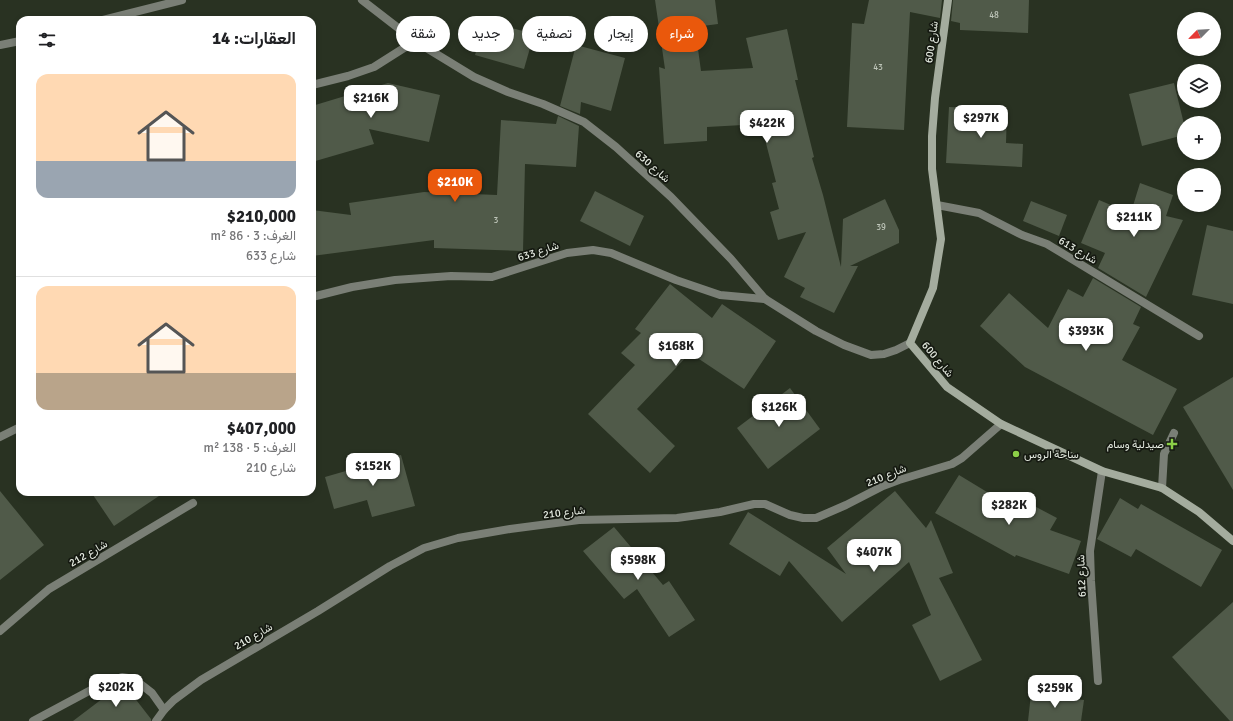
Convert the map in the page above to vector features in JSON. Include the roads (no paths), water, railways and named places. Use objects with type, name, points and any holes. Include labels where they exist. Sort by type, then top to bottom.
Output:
[{"type":"main road","name":"شارع 600","points":[[948,0],[935,98],[932,136],[932,170],[941,239],[933,288],[910,343],[947,387],[1001,424],[1102,471],[1162,488],[1199,512],[1233,541]]},
{"type":"street","points":[[119,16],[182,0]]},
{"type":"street","name":"شارع 630","points":[[362,0],[396,26]]},
{"type":"street","points":[[0,45],[16,42]]},
{"type":"street","points":[[316,84],[348,76],[374,67],[398,52]]},
{"type":"street","name":"شارع 630","points":[[433,52],[474,77],[584,122],[616,147],[670,196],[731,259],[765,299],[816,331],[844,345],[871,355],[884,354],[910,343]]},
{"type":"street","name":"شارع 613","points":[[937,205],[979,213],[1022,235],[1046,244],[1199,336]]},
{"type":"street","name":"شارع 633","points":[[316,296],[346,288],[395,280],[451,276],[492,277],[568,253],[593,250],[611,254],[676,280],[720,295],[765,299]]},
{"type":"street","name":"شارع 210","points":[[156,721],[164,710],[186,690],[206,677],[318,611],[390,566],[424,548],[458,538],[510,529],[579,520],[677,518],[720,512],[754,504],[765,504],[790,515],[803,518],[816,518],[883,486],[952,464],[962,458],[1001,424]]},
{"type":"street","points":[[0,437],[16,429]]},
{"type":"street","points":[[1162,488],[1164,454],[1174,433]]},
{"type":"street","name":"شارع 612","points":[[1098,681],[1090,551],[1102,471]]},
{"type":"street","name":"شارع 212","points":[[0,631],[49,589],[193,504]]},
{"type":"street","points":[[33,721],[89,691],[122,677],[134,679],[152,693],[164,710]]},
{"type":"place","name":"صيدلية وسام","points":[[1172,444]]},
{"type":"place","name":"ساحة الروس","points":[[1016,454]]}]
